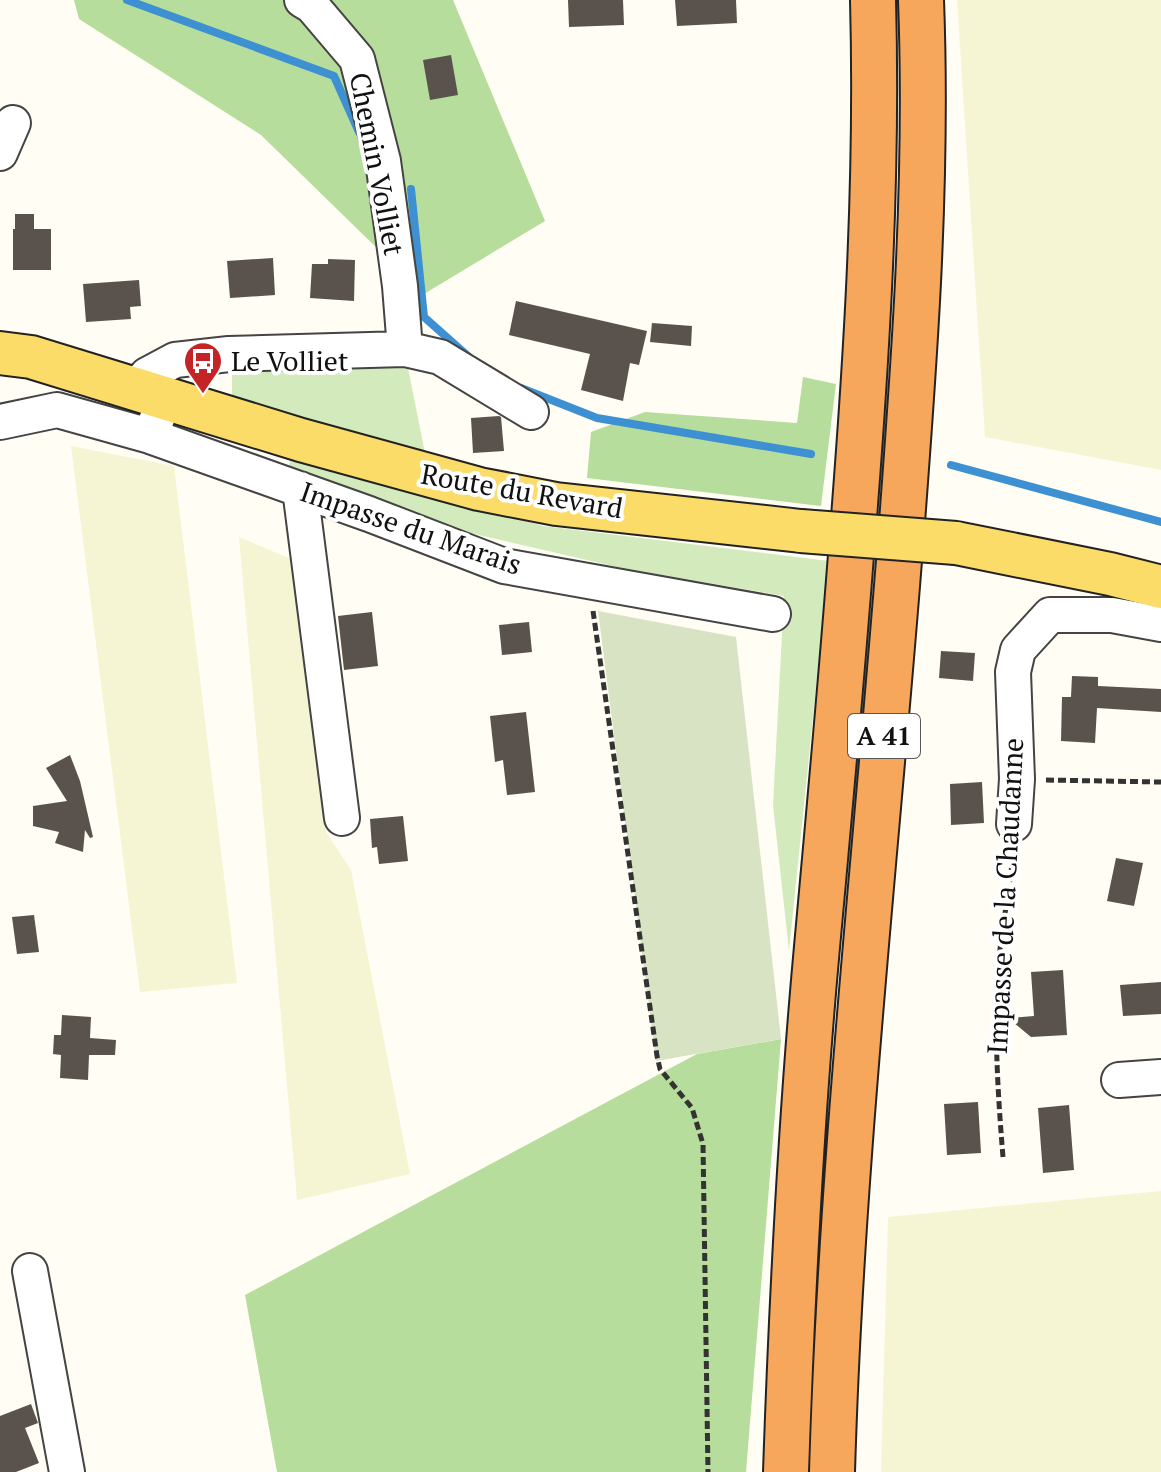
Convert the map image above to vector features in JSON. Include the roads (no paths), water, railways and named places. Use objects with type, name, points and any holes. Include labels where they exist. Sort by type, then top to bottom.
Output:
[{"type":"highway","name":"A 41","points":[[786,1472],[808,1054],[866,373],[875,149],[873,0]]},
{"type":"highway","name":"A 41","points":[[832,1472],[835,1365],[854,1079],[912,394],[921,153],[921,0]]},
{"type":"main road","name":"Route du Revard","points":[[0,353],[31,357],[301,440],[479,489],[556,504],[801,531],[1042,547],[1161,564]]},
{"type":"main road","name":"Route du Revard","points":[[0,368],[134,387]]},
{"type":"main road","name":"Route du Revard","points":[[956,543],[1161,587]]},
{"type":"street","name":"Chemin Volliet","points":[[302,0],[312,6],[357,59],[383,161],[405,349]]},
{"type":"street","points":[[150,436],[134,387],[147,375],[175,360],[229,354],[405,349],[440,357],[531,412]]},
{"type":"street","name":"Impasse du Marais","points":[[0,422],[57,410],[150,436],[504,566],[773,614]]},
{"type":"street","points":[[300,489],[342,818]]},
{"type":"street","name":"Impasse de la Chaudanne","points":[[1014,824],[1017,779],[1013,672],[1018,650],[1050,615],[1112,615],[1161,624]]},
{"type":"street","points":[[1119,1080],[1161,1077]]},
{"type":"street","points":[[30,1271],[67,1472]]},
{"type":"waterway","points":[[127,0],[334,76],[359,132]]},
{"type":"waterway","points":[[411,189],[424,317],[469,357]]},
{"type":"waterway","points":[[521,388],[597,418],[811,454]]},
{"type":"waterway","points":[[951,465],[1161,522]]},
{"type":"place","name":"Le Volliet","points":[[203,395]]}]
